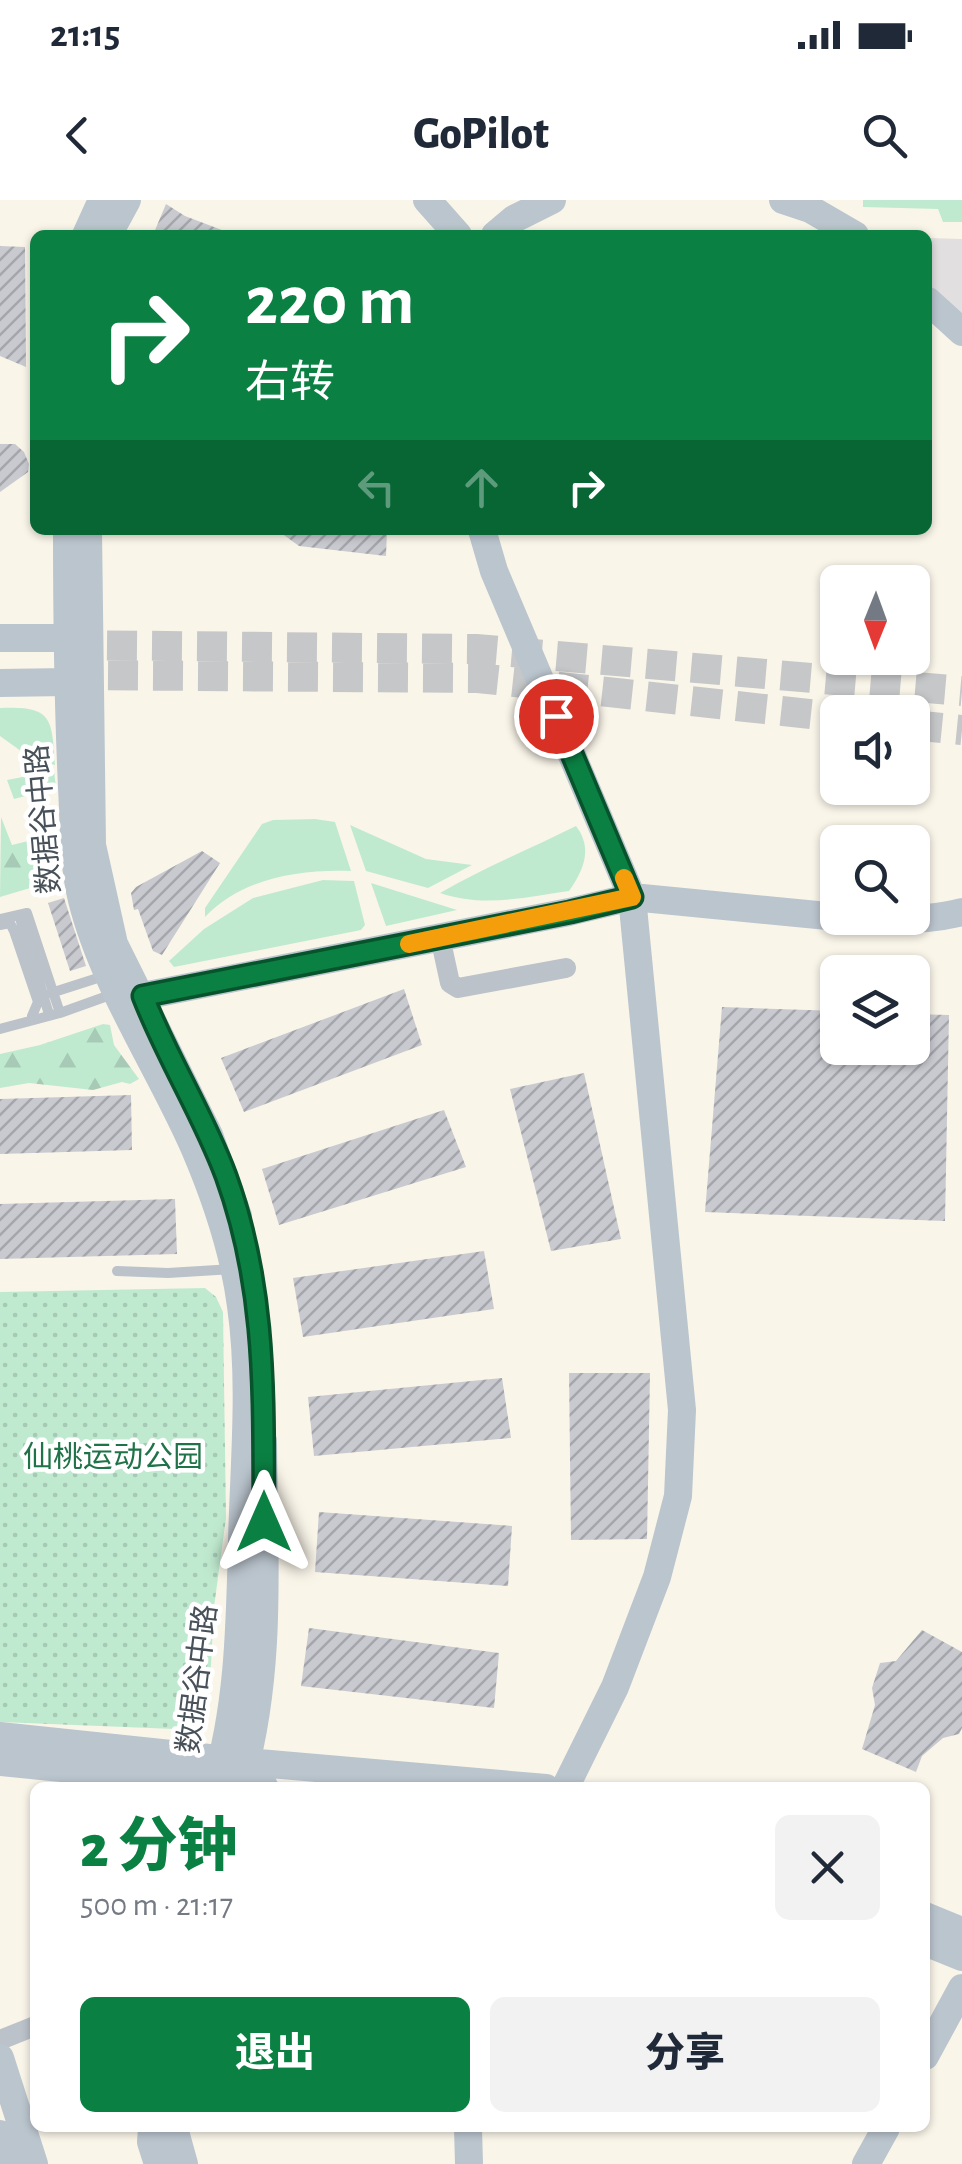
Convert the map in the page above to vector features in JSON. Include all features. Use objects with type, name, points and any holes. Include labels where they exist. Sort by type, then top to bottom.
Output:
[{"type":"street","points":[[88,230],[102,200]]},
{"type":"street","points":[[111,230],[127,200]]},
{"type":"street","points":[[427,200],[454,230]]},
{"type":"street","points":[[501,230],[552,200]]},
{"type":"street","points":[[783,200],[810,209],[846,230]]},
{"type":"street","points":[[932,305],[962,332]]},
{"type":"street","name":"数据谷中路","points":[[67,535],[67,682],[82,900],[124,992],[225,1175],[257,1296],[262,1372],[264,1635],[235,1779]]},
{"type":"street","name":"数据谷中路","points":[[88,535],[92,845],[124,992],[143,1049],[194,1148],[215,1204],[242,1308],[246,1414],[235,1779]]},
{"type":"street","points":[[484,535],[502,589],[632,897],[682,1410],[678,1496],[658,1577],[615,1687],[569,1782]]},
{"type":"street","points":[[0,638],[66,638]]},
{"type":"street","points":[[0,683],[67,682]]},
{"type":"street","points":[[124,992],[440,938],[632,897],[820,915]]},
{"type":"street","points":[[930,918],[962,912]]},
{"type":"street","points":[[440,938],[450,983],[458,988],[566,968]]},
{"type":"street","points":[[0,1736],[235,1779]]},
{"type":"street","points":[[0,1762],[235,1779],[339,1782]]},
{"type":"street","points":[[930,1918],[962,1930]]},
{"type":"street","points":[[930,1944],[962,1957]]},
{"type":"street","points":[[930,2047],[962,1988]]},
{"type":"street","points":[[0,2040],[30,2028]]},
{"type":"street","points":[[0,2058],[34,2164]]},
{"type":"street","points":[[152,2132],[158,2164]]},
{"type":"street","points":[[175,2132],[184,2164]]},
{"type":"street","points":[[468,2132],[469,2164]]},
{"type":"street","points":[[866,2164],[884,2132]]},
{"type":"street","points":[[0,2134],[10,2164]]},
{"type":"lane","points":[[0,922],[28,913],[55,1011]]},
{"type":"lane","points":[[19,915],[55,1011]]},
{"type":"lane","points":[[0,922],[10,924],[14,931],[38,1002],[32,1016]]},
{"type":"lane","points":[[51,993],[124,992]]},
{"type":"lane","points":[[0,1026],[124,992]]},
{"type":"lane","points":[[0,1026],[55,1011]]},
{"type":"lane","points":[[118,1271],[168,1273],[234,1268]]},
{"type":"shaded area","points":[[0,200],[962,200],[962,2164],[0,2164]]},
{"type":"shaded area","points":[[932,238],[962,239],[962,338],[932,306]]},
{"type":"green space","points":[[863,200],[962,200],[962,222],[943,222],[938,209],[863,207]]},
{"type":"green space","points":[[0,708],[30,709],[46,718],[55,765],[32,759],[0,736]]},
{"type":"green space","points":[[54,771],[56,788],[14,799],[7,780]]},
{"type":"green space","points":[[1,817],[12,845],[28,841],[47,883],[0,897]]},
{"type":"green space","points":[[315,819],[335,822],[351,871],[292,874],[273,879],[236,893],[205,917],[205,908],[262,824]]},
{"type":"green space","points":[[350,825],[426,859],[472,865],[428,888],[366,871]]},
{"type":"green space","points":[[576,826],[585,851],[579,875],[569,891],[489,901],[440,893],[491,866]]},
{"type":"green space","points":[[323,880],[354,881],[365,925],[361,930],[174,967],[169,961],[204,929],[253,898]]},
{"type":"green space","points":[[371,883],[457,910],[386,926]]},
{"type":"green space","points":[[110,1025],[114,1045],[139,1079],[93,1090],[29,1083],[0,1088],[0,1054]]},
{"type":"green space","name":"仙桃运动公园","points":[[205,1288],[216,1297],[223,1312],[226,1518],[214,1607],[210,1683],[202,1708],[191,1721],[174,1729],[0,1722],[0,1292]]},
{"type":"building","points":[[166,204],[222,230],[155,230]]},
{"type":"building","points":[[0,246],[25,247],[26,367],[0,356]]},
{"type":"building","points":[[0,444],[15,444],[29,464],[28,472],[0,492]]},
{"type":"building","points":[[284,535],[387,535],[386,556],[299,546]]},
{"type":"building","points":[[202,851],[220,863],[162,955],[153,951],[138,909],[134,910],[131,893]]},
{"type":"building","points":[[64,898],[86,966],[70,971],[48,903]]},
{"type":"building","points":[[404,989],[422,1045],[244,1112],[221,1058]]},
{"type":"building","points":[[722,1007],[820,1010],[820,1065],[930,1065],[930,1014],[949,1015],[945,1221],[705,1212]]},
{"type":"building","points":[[584,1073],[621,1239],[551,1251],[510,1089]]},
{"type":"building","points":[[131,1095],[132,1150],[0,1154],[0,1099]]},
{"type":"building","points":[[444,1110],[466,1167],[279,1225],[262,1169]]},
{"type":"building","points":[[175,1199],[177,1254],[0,1259],[0,1204]]},
{"type":"building","points":[[484,1251],[494,1309],[303,1337],[293,1278]]},
{"type":"building","points":[[569,1373],[650,1373],[647,1539],[571,1540]]},
{"type":"building","points":[[502,1378],[511,1438],[314,1456],[308,1397]]},
{"type":"building","points":[[319,1512],[512,1526],[508,1586],[315,1572]]},
{"type":"building","points":[[309,1628],[499,1653],[494,1708],[301,1686]]},
{"type":"building","points":[[922,1630],[962,1652],[962,1728],[959,1734],[943,1738],[922,1756],[916,1772],[862,1749],[875,1705],[872,1688],[880,1663],[896,1661]]},
{"type":"tunnel","points":[[62,645],[476,649],[962,691]]},
{"type":"tunnel","points":[[63,675],[478,678],[820,715]]},
{"type":"tunnel","points":[[930,727],[962,730]]},
{"type":"slow traffic","points":[[409,944],[632,897],[624,878]]},
{"type":"route","points":[[264,1522],[262,1372],[255,1283],[225,1175],[143,996],[632,897],[556,716]]}]
